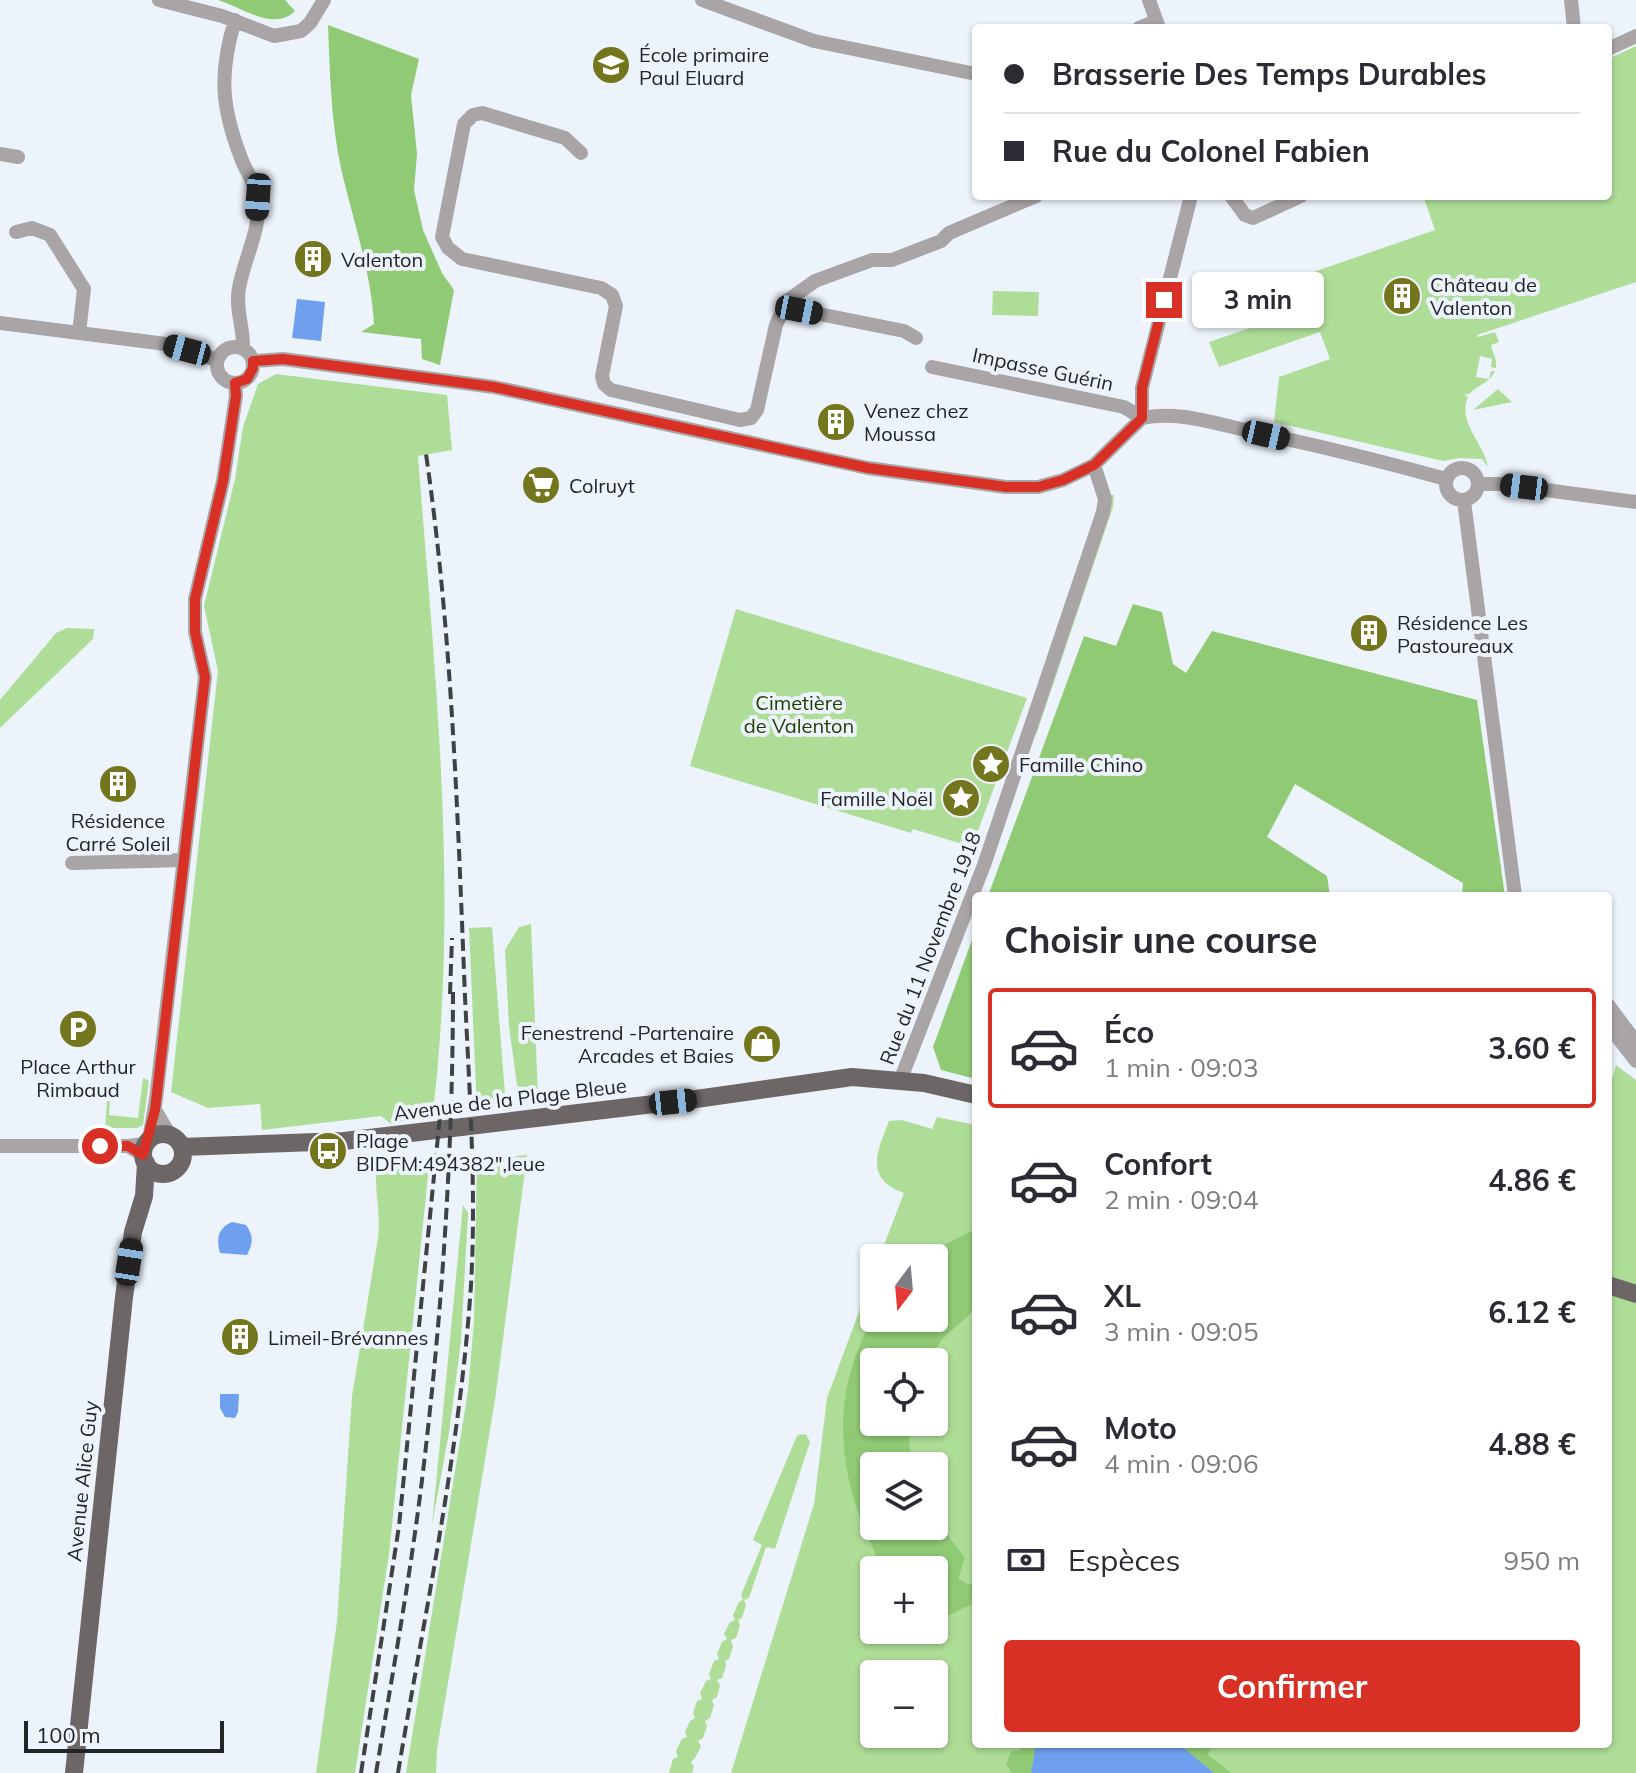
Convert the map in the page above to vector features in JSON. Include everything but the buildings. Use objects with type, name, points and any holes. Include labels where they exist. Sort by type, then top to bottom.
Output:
[{"type":"main road","name":"Avenue de la Plage Bleue","points":[[178,1147],[322,1143],[696,1099],[852,1077],[924,1083],[972,1094]]},
{"type":"main road","points":[[158,1134],[178,1147],[176,1169],[164,1174],[152,1170],[142,1149],[158,1134]]},
{"type":"main road","name":"Avenue Alice Guy","points":[[74,1773],[124,1297],[133,1232],[144,1196],[142,1149]]},
{"type":"main road","name":"Avenue Alice Guy","points":[[144,1196],[164,1174]]},
{"type":"main road","points":[[1612,1286],[1636,1294]]},
{"type":"street","points":[[159,0],[235,20],[274,36],[301,31],[310,23],[324,0]]},
{"type":"street","points":[[702,0],[814,41],[972,73]]},
{"type":"street","points":[[1149,0],[1158,24]]},
{"type":"street","points":[[1571,0],[1574,24]]},
{"type":"street","points":[[235,20],[226,51],[224,107],[258,197],[254,230],[239,289],[238,321],[243,349]]},
{"type":"street","points":[[1612,47],[1636,36]]},
{"type":"street","points":[[581,153],[565,138],[482,113],[473,115],[464,124],[442,237],[448,248],[462,259],[601,288],[612,295],[616,306],[602,376],[604,384],[611,390],[740,420],[751,418],[757,410],[776,325],[787,301],[815,281],[872,260],[892,260],[941,241],[949,233],[1027,200]]},
{"type":"street","points":[[0,154],[18,157]]},
{"type":"street","points":[[1142,418],[1142,388],[1190,200]]},
{"type":"street","points":[[1234,200],[1245,215],[1253,218],[1292,200]]},
{"type":"street","points":[[16,232],[32,228],[50,235],[84,289],[79,333]]},
{"type":"street","points":[[787,301],[799,310],[904,331],[916,338]]},
{"type":"street","points":[[0,323],[166,344],[217,360]]},
{"type":"street","points":[[224,349],[243,349],[253,361],[253,368],[247,379],[228,382],[218,373],[217,360],[224,349]]},
{"type":"street","points":[[253,361],[283,359],[494,387],[868,468],[1006,487],[1038,487],[1063,480],[1094,465],[1142,418],[1159,414],[1289,440],[1446,479]]},
{"type":"street","name":"Impasse Guérin","points":[[932,367],[1124,407],[1142,418]]},
{"type":"street","points":[[0,1146],[142,1149],[155,1110],[205,677],[195,632],[195,599],[223,481],[236,396],[235,383]]},
{"type":"street","points":[[672,426],[676,407]]},
{"type":"street","name":"Rue du 11 Novembre 1918","points":[[974,892],[1103,512],[1105,499],[1094,465]]},
{"type":"street","points":[[1464,468],[1474,473],[1479,484],[1475,495],[1464,501],[1449,495],[1446,479],[1453,470],[1464,468]]},
{"type":"street","points":[[1479,484],[1636,502]]},
{"type":"street","points":[[1464,501],[1515,892]]},
{"type":"street","points":[[72,863],[184,860]]},
{"type":"street","points":[[1513,877],[1520,892]]},
{"type":"street","name":"Rue du 11 Novembre 1918","points":[[900,1081],[972,896]]},
{"type":"street","points":[[1612,1010],[1636,1042]]},
{"type":"street","points":[[1612,1030],[1636,1061]]},
{"type":"street","points":[[155,1110],[178,1147]]},
{"type":"green space","points":[[218,0],[285,0],[295,11],[287,17],[267,19]]},
{"type":"green space","points":[[328,25],[419,59],[411,95],[417,154],[414,190],[423,230],[442,273],[454,290],[440,365],[422,359],[421,339],[361,332],[374,324],[372,305],[335,136]]},
{"type":"green space","points":[[1636,46],[1636,282],[1477,335],[1495,332],[1499,342],[1491,345],[1496,368],[1491,367],[1492,359],[1480,356],[1476,377],[1489,379],[1464,395],[1468,397],[1468,424],[1488,467],[1482,459],[1443,461],[1274,422],[1279,377],[1330,359],[1320,332],[1219,367],[1209,342],[1312,307],[1302,276],[1435,230],[1424,200],[1612,200],[1612,57]]},
{"type":"green space","points":[[993,291],[1039,292],[1038,316],[992,315]]},
{"type":"green space","points":[[276,374],[447,395],[452,450],[418,456],[442,784],[444,948],[441,1030],[433,1112],[391,1124],[381,1116],[262,1130],[260,1104],[208,1108],[171,1092],[218,671],[204,606],[235,479],[243,427],[258,384]]},
{"type":"green space","points":[[1498,389],[1512,402],[1473,410]]},
{"type":"green space","points":[[1109,495],[1114,495],[1113,507],[1036,735],[1032,733]]},
{"type":"green space","points":[[1133,604],[1162,612],[1173,664],[1186,673],[1212,631],[1477,700],[1504,892],[1462,892],[1463,883],[1295,784],[1267,837],[1327,876],[1329,892],[989,892],[1084,636],[1116,646]]},
{"type":"green space","name":"Cimetière de Valenton","points":[[736,609],[1027,698],[972,847],[913,829],[911,833],[690,766]]},
{"type":"green space","points":[[67,628],[94,629],[93,639],[0,728],[0,700],[56,633]]},
{"type":"green space","points":[[531,924],[538,1096],[528,1094],[517,1085],[509,1026],[505,950],[519,927]]},
{"type":"green space","points":[[492,927],[506,1107],[477,1111],[469,928]]},
{"type":"green space","points":[[972,940],[972,1078],[941,1070],[933,1047]]},
{"type":"green space","points":[[1616,1065],[1636,1080],[1636,1773],[731,1773],[814,1504],[827,1398],[860,1309],[860,1332],[948,1332],[948,1244],[884,1244],[904,1193],[883,1180],[877,1163],[889,1121],[902,1120],[932,1129],[937,1117],[972,1124],[972,1748],[1612,1748],[1612,1080]]},
{"type":"green space","points":[[143,1078],[149,1081],[143,1125],[137,1128],[105,1128],[107,1101],[110,1101],[109,1115],[138,1118]]},
{"type":"green space","points":[[527,1155],[495,1400],[437,1749],[436,1773],[406,1773],[468,1391],[474,1320],[477,1160]]},
{"type":"green space","points":[[429,1166],[389,1554],[355,1773],[316,1773],[337,1621],[352,1396],[378,1238],[376,1171]]},
{"type":"green space","points":[[463,1205],[468,1213],[461,1341],[449,1433],[432,1525]]},
{"type":"green space","points":[[972,1231],[972,1313],[936,1348],[860,1348],[860,1436],[909,1436],[910,1452],[860,1452],[860,1516],[848,1476],[844,1444],[844,1412],[849,1380],[859,1348],[867,1332],[948,1332],[946,1244]]},
{"type":"green space","points":[[806,1434],[810,1442],[775,1549],[766,1547],[749,1598],[744,1600],[746,1605],[742,1618],[738,1620],[740,1625],[736,1638],[731,1640],[733,1646],[729,1659],[725,1661],[722,1678],[717,1680],[720,1685],[717,1697],[712,1700],[714,1705],[710,1718],[705,1721],[707,1726],[703,1738],[698,1741],[701,1746],[691,1762],[694,1767],[692,1773],[669,1773],[673,1759],[678,1757],[676,1751],[682,1739],[687,1737],[685,1732],[690,1721],[695,1718],[693,1713],[697,1701],[702,1699],[700,1693],[706,1681],[711,1679],[709,1674],[714,1661],[719,1659],[717,1654],[722,1642],[727,1639],[724,1634],[730,1622],[735,1620],[733,1615],[743,1600],[741,1595],[762,1545],[753,1540],[796,1438]]},
{"type":"green space","points":[[948,1536],[965,1558],[958,1579],[972,1584],[972,1604],[948,1616],[948,1556],[877,1556],[869,1540],[948,1540]]},
{"type":"green space","points":[[1035,1748],[1031,1773],[1012,1773],[1006,1764],[1011,1752]]},
{"type":"green space","points":[[1184,1748],[1211,1748],[1208,1755],[1231,1773],[1214,1773]]},
{"type":"water","points":[[297,299],[325,302],[321,341],[292,338]]},
{"type":"water","points":[[232,1222],[246,1225],[250,1233],[247,1255],[220,1253],[219,1234]]},
{"type":"water","points":[[220,1394],[239,1394],[235,1418],[225,1417],[220,1408]]},
{"type":"water","points":[[1035,1748],[1184,1748],[1214,1773],[1031,1773]]},
{"type":"railway","points":[[398,1773],[459,1408],[473,1246],[471,1128],[452,713],[442,583],[426,454]]},
{"type":"railway","points":[[450,994],[452,938]]},
{"type":"railway","points":[[376,1773],[417,1517],[435,1357],[448,1172],[453,986]]},
{"type":"railway","points":[[361,1773],[399,1526],[441,1106]]},
{"type":"place","name":"École primaire Paul Eluard","points":[[611,65]]},
{"type":"place","name":"Valenton","points":[[313,259]]},
{"type":"place","name":"Château de Valenton","points":[[1402,296]]},
{"type":"place","name":"Venez chez Moussa","points":[[836,422]]},
{"type":"place","name":"Colruyt","points":[[541,485]]},
{"type":"place","name":"Résidence Les Pastoureaux","points":[[1369,633]]},
{"type":"place","name":"Famille Chino","points":[[991,764]]},
{"type":"place","name":"Résidence Carré Soleil","points":[[118,784]]},
{"type":"place","name":"Famille Noël","points":[[961,798]]},
{"type":"place","name":"Place Arthur Rimbaud","points":[[78,1029]]},
{"type":"place","name":"Fenestrend -Partenaire Arcades et Baies","points":[[762,1044]]},
{"type":"place","name":"Plage BIDFM:494382\",leue","points":[[328,1151]]},
{"type":"place","name":"Limeil-Brévannes","points":[[240,1337]]},
{"type":"route","points":[[100,1146],[128,1146],[143,1155],[155,1110],[205,677],[195,632],[195,599],[223,481],[236,396],[235,383],[247,379],[253,361],[283,359],[494,387],[868,468],[1006,487],[1038,487],[1063,480],[1094,465],[1142,418],[1142,388],[1164,300]]}]
